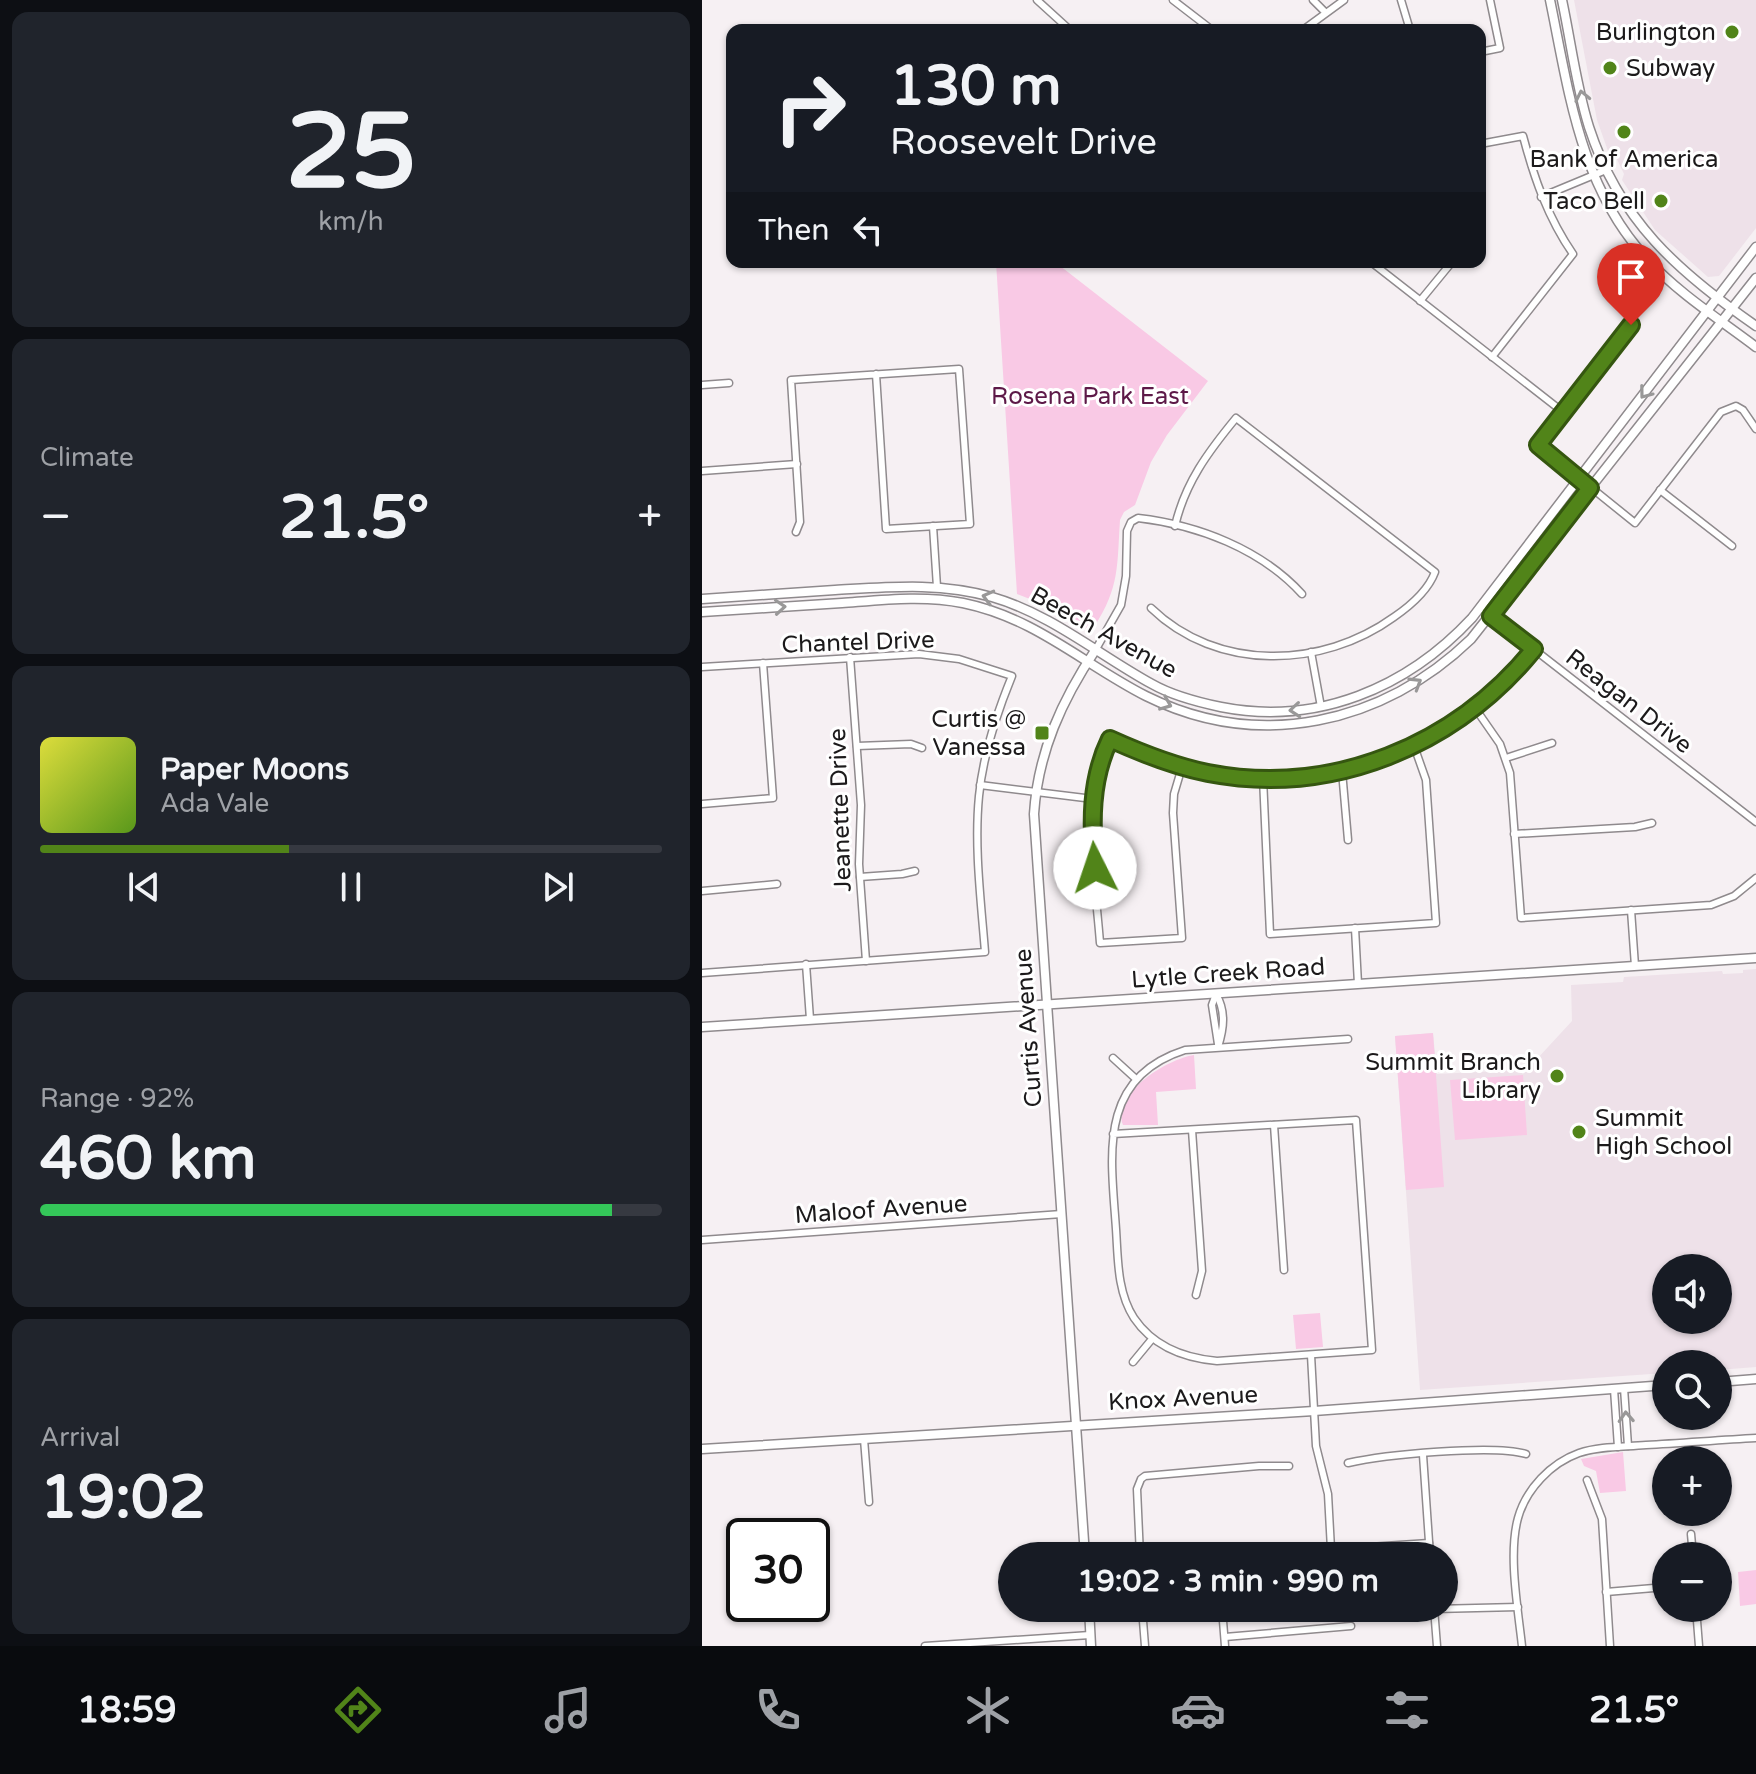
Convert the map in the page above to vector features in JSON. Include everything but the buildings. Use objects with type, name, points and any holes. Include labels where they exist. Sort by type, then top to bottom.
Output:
[{"type":"street","points":[[1037,0],[1063,24]]},
{"type":"street","points":[[1173,0],[1204,24]]},
{"type":"street","points":[[1313,0],[1325,12]]},
{"type":"street","points":[[1310,24],[1344,0]]},
{"type":"street","points":[[1401,0],[1408,24]]},
{"type":"street","points":[[1486,51],[1500,48],[1490,0]]},
{"type":"street","points":[[1550,0],[1577,126],[1593,176],[1607,206],[1647,260],[1756,347]]},
{"type":"street","points":[[1562,0],[1588,124],[1606,170],[1629,212],[1660,250],[1756,326]]},
{"type":"street","points":[[1486,143],[1523,136],[1541,197],[1573,254],[1492,357]]},
{"type":"street","points":[[1541,197],[1606,170]]},
{"type":"street","name":"Beech Avenue","points":[[702,599],[903,586],[937,587],[993,597],[1022,608],[1153,685],[1197,702],[1254,711],[1321,707],[1375,691],[1450,642],[1481,608],[1756,247]]},
{"type":"street","points":[[1379,268],[1563,412]]},
{"type":"street","points":[[1420,301],[1447,268]]},
{"type":"street","name":"Beech Avenue","points":[[702,612],[937,599],[985,609],[1023,622],[1148,697],[1194,715],[1250,724],[1303,723],[1348,714],[1406,690],[1451,658],[1491,616],[1756,278]]},
{"type":"street","points":[[1631,325],[1538,445],[1580,480],[1635,523],[1721,412],[1736,406],[1743,410],[1756,429]]},
{"type":"street","points":[[796,532],[800,522],[791,380],[876,374],[959,369],[970,524],[886,529],[876,374]]},
{"type":"street","points":[[702,385],[729,383]]},
{"type":"street","points":[[1151,608],[1176,629],[1213,647],[1263,656],[1311,652],[1349,641],[1390,619],[1416,599],[1435,572],[1236,418],[1194,474],[1180,504],[1175,526],[1243,549],[1275,569],[1302,594]]},
{"type":"street","points":[[702,471],[797,464]]},
{"type":"street","points":[[1660,490],[1732,546]]},
{"type":"street","name":"Curtis Avenue","points":[[1084,1542],[1045,1005],[1034,826],[1036,791],[1051,730],[1063,702],[1121,605],[1126,576],[1127,531],[1133,520],[1141,518],[1175,526]]},
{"type":"street","points":[[933,526],[937,587]]},
{"type":"street","name":"Reagan Drive","points":[[1481,608],[1756,822]]},
{"type":"street","points":[[1182,767],[1174,794],[1173,813],[1182,938],[1100,943],[1093,799],[1100,765],[1110,739],[1182,767],[1220,775],[1296,778],[1342,771],[1414,746],[1475,708],[1512,675],[1534,649]]},
{"type":"street","points":[[1311,652],[1321,707]]},
{"type":"street","name":"Chantel Drive","points":[[702,667],[903,654],[940,655],[1012,676],[991,731],[980,785]]},
{"type":"street","name":"Jeanette Drive","points":[[850,657],[861,813],[860,877],[866,961]]},
{"type":"street","points":[[702,804],[773,798],[763,663]]},
{"type":"street","points":[[1475,708],[1492,731],[1510,773],[1521,918],[1715,904],[1740,892],[1756,878]]},
{"type":"street","points":[[1506,758],[1552,743]]},
{"type":"street","points":[[857,746],[911,744],[922,748]]},
{"type":"street","points":[[1263,778],[1270,934],[1436,923],[1426,780],[1414,746]]},
{"type":"street","points":[[1342,771],[1348,840]]},
{"type":"street","points":[[702,973],[985,952],[978,832],[980,785],[1093,799]]},
{"type":"street","points":[[1514,834],[1635,827],[1652,823]]},
{"type":"street","points":[[860,877],[915,871]]},
{"type":"street","points":[[702,891],[777,884]]},
{"type":"street","points":[[1631,910],[1635,966]]},
{"type":"street","points":[[1355,928],[1358,984]]},
{"type":"street","name":"Lytle Creek Road","points":[[702,1027],[1756,958]]},
{"type":"street","points":[[806,964],[810,1019]]},
{"type":"street","points":[[1216,994],[1222,1004],[1224,1029],[1218,1047]]},
{"type":"street","points":[[1113,1134],[1356,1120],[1372,1350],[1217,1361],[1198,1359],[1175,1352],[1152,1339],[1133,1317],[1119,1275],[1111,1160],[1113,1134],[1116,1113],[1136,1079],[1150,1066],[1174,1053],[1218,1047],[1348,1039]]},
{"type":"street","points":[[1113,1058],[1136,1079]]},
{"type":"street","points":[[1274,1125],[1284,1270]]},
{"type":"street","points":[[1192,1130],[1202,1271],[1196,1295]]},
{"type":"street","name":"Maloof Avenue","points":[[702,1240],[1062,1214]]},
{"type":"street","points":[[1133,1362],[1152,1339]]},
{"type":"street","points":[[1311,1355],[1316,1446],[1328,1494],[1331,1542]]},
{"type":"street","points":[[1732,1381],[1756,1379]]},
{"type":"street","name":"Knox Avenue","points":[[702,1449],[1314,1411],[1652,1386]]},
{"type":"street","points":[[1624,1388],[1628,1446]]},
{"type":"street","points":[[1614,1389],[1618,1447]]},
{"type":"street","points":[[1522,1646],[1515,1549],[1518,1518],[1530,1492],[1545,1474],[1579,1453],[1628,1446],[1756,1438]]},
{"type":"street","points":[[864,1439],[869,1502]]},
{"type":"street","points":[[1348,1463],[1499,1450],[1526,1454]]},
{"type":"street","points":[[1423,1455],[1429,1542]]},
{"type":"street","points":[[1139,1542],[1137,1489],[1141,1479],[1156,1473],[1289,1466]]},
{"type":"street","points":[[1587,1480],[1602,1519],[1610,1646]]},
{"type":"street","points":[[1691,1534],[1692,1542]]},
{"type":"street","points":[[1606,1592],[1652,1588]]},
{"type":"street","points":[[1458,1608],[1518,1607]]},
{"type":"street","points":[[1090,1622],[1091,1646]]},
{"type":"street","points":[[1143,1622],[1145,1646]]},
{"type":"street","points":[[1223,1622],[1225,1646]]},
{"type":"street","points":[[1435,1622],[1437,1646]]},
{"type":"street","points":[[1697,1622],[1699,1646]]},
{"type":"street","points":[[1225,1637],[1351,1626]]},
{"type":"street","points":[[925,1646],[1090,1635]]},
{"type":"shaded area","points":[[1574,0],[1756,0],[1756,228],[1719,276],[1708,277],[1655,230],[1622,180],[1624,174],[1615,155],[1608,151],[1597,120]]},
{"type":"shaded area","name":"Summit High School","points":[[1756,969],[1756,1367],[1732,1369],[1732,1350],[1652,1350],[1652,1374],[1420,1390],[1395,1036],[1433,1033],[1437,1074],[1518,1070],[1523,1074],[1572,1021],[1571,985],[1623,982],[1624,977],[1722,971],[1723,974],[1743,973],[1743,970]]},
{"type":"green space","name":"Rosena Park East","points":[[996,268],[1063,268],[1208,381],[1167,435],[1151,462],[1135,505],[1124,512],[1120,520],[1113,587],[1094,627],[1081,629],[1048,606],[1017,594]]},
{"type":"green space","points":[[1433,1033],[1444,1187],[1406,1190],[1395,1036]]},
{"type":"green space","points":[[1194,1055],[1196,1089],[1156,1092],[1158,1125],[1123,1125],[1122,1113],[1134,1089],[1157,1070]]},
{"type":"green space","points":[[1523,1075],[1527,1135],[1455,1140],[1450,1080]]},
{"type":"green space","points":[[1320,1313],[1323,1347],[1296,1349],[1293,1315]]},
{"type":"green space","points":[[1623,1452],[1626,1491],[1600,1493],[1596,1471],[1584,1466],[1581,1459]]},
{"type":"green space","points":[[1756,1570],[1756,1604],[1740,1606],[1738,1572]]},
{"type":"place","name":"Burlington","points":[[1732,32]]},
{"type":"place","name":"Subway","points":[[1610,68]]},
{"type":"place","name":"Bank of America","points":[[1624,132]]},
{"type":"place","name":"Taco Bell","points":[[1661,201]]},
{"type":"place","name":"Curtis @ Vanessa","points":[[1042,733]]},
{"type":"place","name":"Summit Branch Library","points":[[1557,1076]]},
{"type":"place","name":"Summit High School","points":[[1579,1132]]},
{"type":"route","points":[[1095,868],[1093,799],[1105,747],[1110,739],[1162,760],[1220,775],[1296,778],[1342,771],[1380,760],[1434,735],[1475,708],[1512,675],[1534,649],[1491,616],[1590,488],[1538,445],[1631,325]]}]
